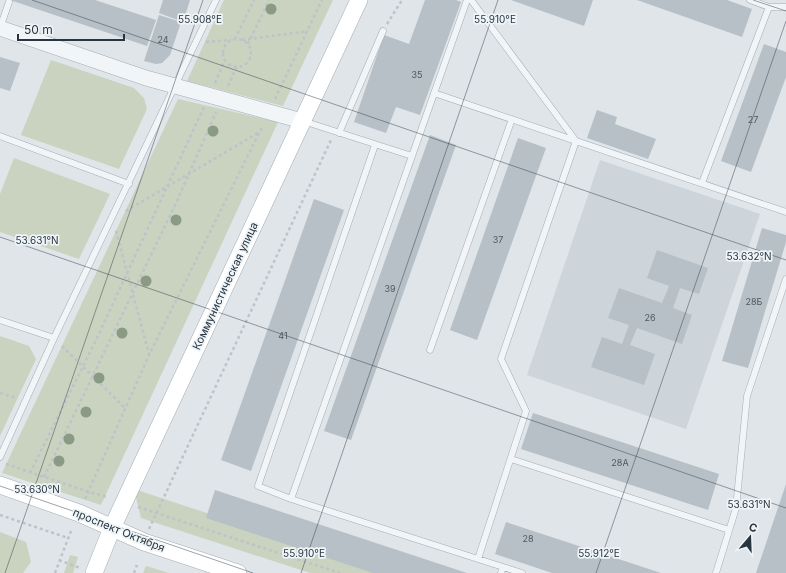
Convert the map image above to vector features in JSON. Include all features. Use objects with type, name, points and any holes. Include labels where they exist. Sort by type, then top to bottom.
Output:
[{"type":"main road","name":"Коммунистическая улица","points":[[87,570],[112,528],[359,0]]},
{"type":"main road","name":"проспект Октября","points":[[0,486],[79,513],[144,542],[238,573]]},
{"type":"street","points":[[0,28],[87,59],[174,87],[302,121]]},
{"type":"lane","points":[[0,457],[54,338],[216,0]]},
{"type":"lane","points":[[291,499],[467,0]]},
{"type":"lane","points":[[470,0],[576,141]]},
{"type":"lane","points":[[751,0],[769,7],[786,8]]},
{"type":"lane","points":[[0,28],[9,2]]},
{"type":"lane","points":[[702,183],[769,7]]},
{"type":"lane","points":[[337,132],[383,31]]},
{"type":"lane","points":[[434,93],[786,212]]},
{"type":"lane","points":[[430,350],[512,119]]},
{"type":"lane","points":[[302,121],[412,156]]},
{"type":"lane","points":[[0,136],[129,184]]},
{"type":"lane","points":[[478,559],[526,411],[501,359],[576,141]]},
{"type":"lane","points":[[375,145],[258,486],[291,499],[478,559],[502,570],[522,573]]},
{"type":"lane","points":[[716,573],[736,508],[747,396],[786,279]]},
{"type":"lane","points":[[0,320],[54,338]]},
{"type":"lane","points":[[511,459],[729,530]]},
{"type":"path","points":[[241,40],[248,44],[251,49],[250,58],[244,65],[230,65],[226,59],[224,50],[234,40],[254,0]]},
{"type":"path","points":[[248,44],[269,0]]},
{"type":"path","points":[[85,499],[149,355],[259,133],[322,0]]},
{"type":"path","points":[[383,31],[402,0]]},
{"type":"path","points":[[195,42],[241,40],[308,31]]},
{"type":"path","points":[[44,477],[189,174],[216,97],[226,59]]},
{"type":"path","points":[[30,472],[83,367],[168,186],[216,97],[237,66]]},
{"type":"path","points":[[147,533],[337,132]]},
{"type":"path","points":[[149,355],[112,219],[259,133]]},
{"type":"path","points":[[54,338],[125,408]]},
{"type":"path","points":[[0,392],[26,401]]},
{"type":"path","points":[[0,462],[108,497]]},
{"type":"path","points":[[132,504],[155,514],[340,573]]},
{"type":"path","points":[[0,515],[68,538]]},
{"type":"path","points":[[55,573],[71,531]]},
{"type":"path","points":[[59,560],[87,570]]},
{"type":"path","points":[[134,573],[137,565]]},
{"type":"shaded area","points":[[600,160],[760,214],[686,429],[527,375]]},
{"type":"green space","points":[[224,0],[333,0],[283,106],[187,81]]},
{"type":"green space","points":[[51,60],[134,88],[144,98],[147,109],[119,169],[21,135]]},
{"type":"green space","points":[[178,99],[278,122],[101,505],[2,473]]},
{"type":"green space","points":[[14,158],[110,194],[79,259],[0,232],[0,194]]},
{"type":"green space","points":[[0,336],[29,346],[36,359],[0,436]]},
{"type":"green space","points":[[134,489],[388,573],[310,573],[141,518]]},
{"type":"green space","points":[[0,532],[26,542],[31,562],[23,573],[0,573]]},
{"type":"green space","points":[[70,555],[78,557],[73,573],[64,573]]},
{"type":"green space","points":[[146,566],[169,573],[143,573]]},
{"type":"building","points":[[10,0],[95,0],[156,20],[147,46]]},
{"type":"building","points":[[163,0],[190,0],[183,22],[159,13]]},
{"type":"building","points":[[425,0],[456,0],[461,2],[420,115],[396,107],[386,133],[354,122],[384,35],[409,44]]},
{"type":"building","points":[[511,0],[593,0],[584,26]]},
{"type":"building","points":[[637,0],[727,0],[752,9],[742,37]]},
{"type":"building","points":[[159,15],[181,22],[170,55],[162,63],[156,64],[144,61]]},
{"type":"building","points":[[764,44],[786,52],[786,77],[751,172],[721,161]]},
{"type":"building","points":[[0,57],[20,63],[10,91],[0,88]]},
{"type":"building","points":[[597,110],[617,117],[615,124],[656,139],[648,159],[587,138]]},
{"type":"building","points":[[430,135],[456,145],[351,440],[324,431]]},
{"type":"building","points":[[518,138],[546,148],[477,340],[450,330]]},
{"type":"building","points":[[314,199],[344,210],[251,471],[221,460]]},
{"type":"building","points":[[762,228],[786,235],[786,242],[748,368],[722,361]]},
{"type":"building","points":[[657,250],[708,268],[699,294],[680,288],[673,308],[692,315],[682,344],[637,328],[630,345],[655,354],[644,385],[591,367],[602,337],[622,344],[629,325],[608,318],[619,288],[662,303],[669,286],[647,278]]},
{"type":"building","points":[[533,413],[719,474],[708,510],[521,449]]},
{"type":"building","points":[[786,484],[786,573],[756,573]]},
{"type":"building","points":[[215,490],[467,573],[373,573],[206,518]]},
{"type":"building","points":[[506,522],[661,573],[552,573],[495,554]]}]
